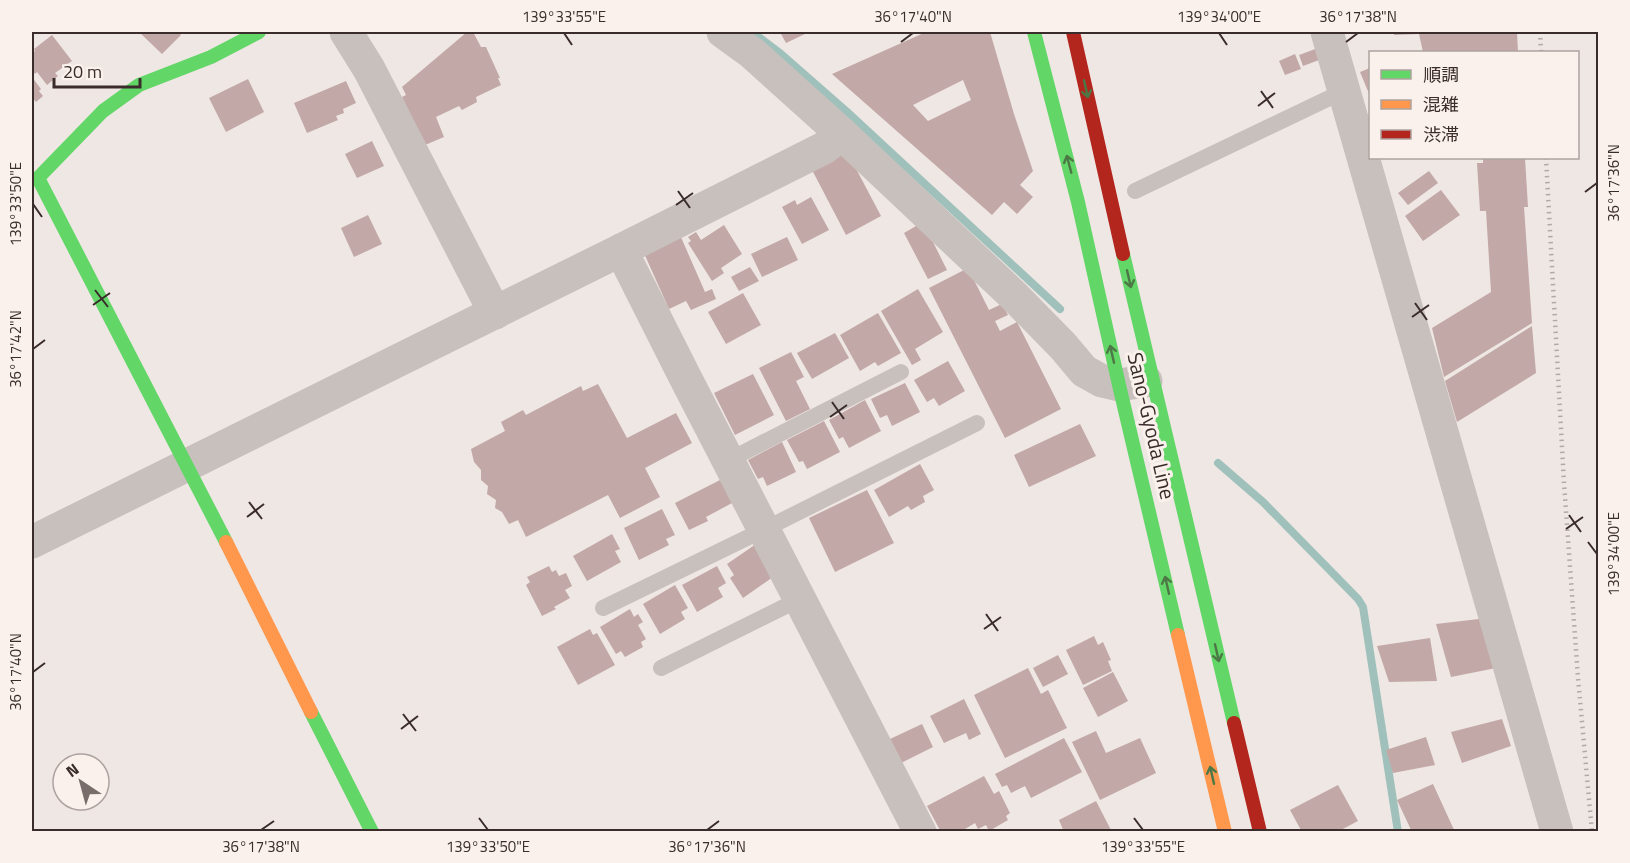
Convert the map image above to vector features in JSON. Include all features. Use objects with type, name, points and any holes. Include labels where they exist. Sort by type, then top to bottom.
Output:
[{"type":"main road","points":[[259,32],[211,57],[139,85],[103,111],[35,178],[187,466],[372,831]]},
{"type":"main road","name":"Sano-Gyoda Line","points":[[1034,32],[1078,202],[1225,831]]},
{"type":"main road","name":"Sano-Gyoda Line","points":[[1073,32],[1152,380],[1260,831]]},
{"type":"street","points":[[346,32],[369,69],[495,313]]},
{"type":"street","points":[[723,32],[752,52],[842,134],[1014,296],[1064,346],[1084,370],[1102,381],[1119,385],[1152,380]]},
{"type":"street","points":[[1327,32],[1557,831]]},
{"type":"street","points":[[32,542],[824,148],[842,134]]},
{"type":"street","points":[[621,250],[920,831]]},
{"type":"lane","points":[[1135,190],[1344,91]]},
{"type":"lane","points":[[729,460],[901,372]]},
{"type":"lane","points":[[603,608],[976,423]]},
{"type":"lane","points":[[661,668],[800,599]]},
{"type":"building","points":[[139,32],[178,32],[181,35],[162,54]]},
{"type":"building","points":[[467,32],[473,32],[481,47],[486,47],[501,85],[476,97],[477,102],[462,110],[459,106],[436,117],[444,137],[425,145],[402,97],[406,95],[402,87]]},
{"type":"building","points":[[780,32],[803,32],[805,34],[786,43]]},
{"type":"building","points":[[926,32],[990,32],[1033,171],[1020,185],[1033,197],[1017,214],[1004,202],[992,215],[832,74]],"holes":[[[963,80],[971,100],[928,121],[913,105]]]},
{"type":"building","points":[[1394,32],[1517,32],[1518,51],[1423,51],[1419,34],[1394,35]]},
{"type":"building","points":[[52,35],[72,61],[55,73],[58,76],[47,85],[37,72],[35,74],[32,70],[32,54],[34,49]]},
{"type":"building","points":[[1318,48],[1322,59],[1303,66],[1299,55]]},
{"type":"building","points":[[1295,54],[1301,69],[1285,75],[1279,61]]},
{"type":"building","points":[[1369,68],[1369,94],[1360,72]]},
{"type":"building","points":[[32,77],[43,96],[36,102],[32,97]]},
{"type":"building","points":[[248,79],[264,112],[226,132],[209,98]]},
{"type":"building","points":[[346,81],[356,103],[343,109],[344,113],[336,116],[338,120],[307,133],[294,103]]},
{"type":"building","points":[[372,141],[384,166],[357,178],[345,154]]},
{"type":"building","points":[[843,152],[852,161],[881,216],[846,235],[811,168]]},
{"type":"building","points":[[1483,159],[1525,159],[1528,207],[1524,207],[1532,323],[1444,377],[1432,328],[1491,292],[1486,211],[1480,211],[1477,163],[1483,163]]},
{"type":"building","points":[[1429,171],[1438,183],[1408,205],[1398,193]]},
{"type":"building","points":[[1441,190],[1460,215],[1423,241],[1405,216]]},
{"type":"building","points":[[811,197],[829,230],[802,244],[782,207],[795,200],[797,205]]},
{"type":"building","points":[[368,215],[382,244],[354,257],[341,228]]},
{"type":"building","points":[[923,222],[947,270],[928,279],[904,233]]},
{"type":"building","points":[[724,225],[742,254],[721,268],[724,273],[712,281],[688,243],[691,241],[688,237],[696,232],[701,240]]},
{"type":"building","points":[[680,235],[705,292],[712,289],[716,299],[691,310],[686,301],[669,309],[643,251]]},
{"type":"building","points":[[787,237],[798,260],[762,277],[751,254]]},
{"type":"building","points":[[750,267],[759,281],[739,291],[731,277]]},
{"type":"building","points":[[968,268],[989,310],[1002,304],[1008,315],[995,321],[1000,331],[1017,322],[1061,409],[1005,438],[929,288]]},
{"type":"building","points":[[918,289],[943,332],[915,349],[921,360],[912,365],[881,311]]},
{"type":"building","points":[[743,293],[761,325],[726,344],[708,312]]},
{"type":"building","points":[[878,313],[901,353],[878,366],[875,362],[860,371],[840,335]]},
{"type":"building","points":[[1532,326],[1536,373],[1457,422],[1445,381]]},
{"type":"building","points":[[835,333],[849,358],[812,379],[797,353]]},
{"type":"building","points":[[791,352],[804,377],[796,381],[810,409],[786,421],[759,368]]},
{"type":"building","points":[[948,361],[965,391],[939,406],[934,398],[927,402],[914,380]]},
{"type":"building","points":[[753,374],[774,415],[735,435],[714,393]]},
{"type":"building","points":[[905,383],[920,412],[892,426],[887,415],[880,418],[871,399]]},
{"type":"building","points":[[598,384],[627,438],[676,413],[692,443],[645,468],[660,497],[620,518],[608,495],[526,537],[518,520],[509,524],[502,512],[495,508],[496,500],[487,494],[488,486],[481,480],[481,470],[474,462],[471,449],[505,431],[501,422],[523,410],[526,415],[581,386],[583,391]]},
{"type":"building","points":[[865,400],[881,431],[849,448],[843,437],[839,439],[829,420]]},
{"type":"building","points":[[824,421],[840,452],[807,469],[803,461],[799,462],[787,440]]},
{"type":"building","points":[[1080,424],[1096,456],[1029,487],[1014,455]]},
{"type":"building","points":[[782,442],[796,472],[767,486],[763,477],[758,479],[748,460]]},
{"type":"building","points":[[920,464],[934,490],[923,496],[925,502],[911,510],[908,506],[889,517],[874,490]]},
{"type":"building","points":[[720,480],[732,503],[706,517],[708,521],[689,530],[675,503]]},
{"type":"building","points":[[867,490],[894,543],[835,572],[809,518]]},
{"type":"building","points":[[662,509],[675,535],[666,539],[669,545],[639,560],[624,528]]},
{"type":"building","points":[[612,534],[620,549],[615,551],[621,562],[587,581],[573,556]]},
{"type":"building","points":[[756,544],[773,577],[743,598],[730,578],[734,575],[727,564]]},
{"type":"building","points":[[549,566],[552,572],[556,570],[559,576],[566,573],[572,586],[565,590],[570,598],[542,616],[526,585],[530,582],[527,577]]},
{"type":"building","points":[[717,566],[726,583],[718,588],[723,597],[697,612],[682,585]]},
{"type":"building","points":[[675,585],[688,608],[681,612],[685,619],[660,634],[643,604]]},
{"type":"building","points":[[630,609],[634,617],[638,614],[643,622],[638,625],[646,639],[641,642],[643,647],[625,657],[621,651],[616,654],[600,627]]},
{"type":"building","points":[[1479,619],[1496,668],[1451,677],[1436,624]]},
{"type":"building","points":[[590,629],[593,635],[597,633],[615,665],[578,685],[557,647]]},
{"type":"building","points":[[1094,636],[1098,645],[1103,642],[1111,660],[1108,661],[1112,671],[1083,685],[1066,650]]},
{"type":"building","points":[[1430,638],[1437,681],[1389,682],[1377,646]]},
{"type":"building","points":[[1058,655],[1068,674],[1043,687],[1033,668]]},
{"type":"building","points":[[1028,668],[1041,694],[1048,690],[1067,728],[1005,758],[974,695]]},
{"type":"building","points":[[1113,672],[1128,701],[1098,717],[1083,688]]},
{"type":"building","points":[[964,699],[981,734],[969,740],[966,733],[944,743],[930,716]]},
{"type":"building","points":[[1502,719],[1511,746],[1462,763],[1451,732]]},
{"type":"building","points":[[922,724],[933,747],[901,763],[890,739]]},
{"type":"building","points":[[1096,731],[1106,753],[1140,738],[1156,773],[1100,800],[1072,742]]},
{"type":"building","points":[[1426,737],[1435,765],[1393,773],[1386,750]]},
{"type":"building","points":[[1064,738],[1082,772],[1031,798],[1025,786],[1011,793],[1007,785],[1002,787],[995,774]]},
{"type":"building","points":[[984,776],[994,794],[999,791],[1010,813],[1006,816],[1008,820],[989,831],[986,825],[978,829],[975,823],[960,832],[941,832],[927,806]]},
{"type":"building","points":[[1433,784],[1455,832],[1412,832],[1397,800]]},
{"type":"building","points":[[1338,785],[1358,821],[1337,832],[1302,832],[1290,810]]},
{"type":"building","points":[[1096,801],[1112,832],[1064,832],[1059,820]]},
{"type":"waterway","points":[[752,32],[781,54],[846,111],[1060,309]]},
{"type":"waterway","points":[[1218,463],[1263,502],[1358,599],[1363,607],[1398,832]]},
{"type":"railway","points":[[1540,32],[1541,51]]},
{"type":"railway","points":[[1546,159],[1564,483],[1592,832]]},
{"type":"traffic: fast","points":[[226,542],[38,178],[103,111],[139,85],[211,57],[259,32]]},
{"type":"traffic: fast","points":[[1034,32],[1078,202],[1178,635]]},
{"type":"traffic: fast","points":[[1123,254],[1234,723]]},
{"type":"traffic: fast","points":[[311,712],[372,832]]},
{"type":"traffic: slow","points":[[226,542],[311,712]]},
{"type":"traffic: slow","points":[[1178,635],[1225,832]]},
{"type":"traffic: jam","points":[[1073,32],[1123,254]]},
{"type":"traffic: jam","points":[[1234,723],[1260,832]]}]
